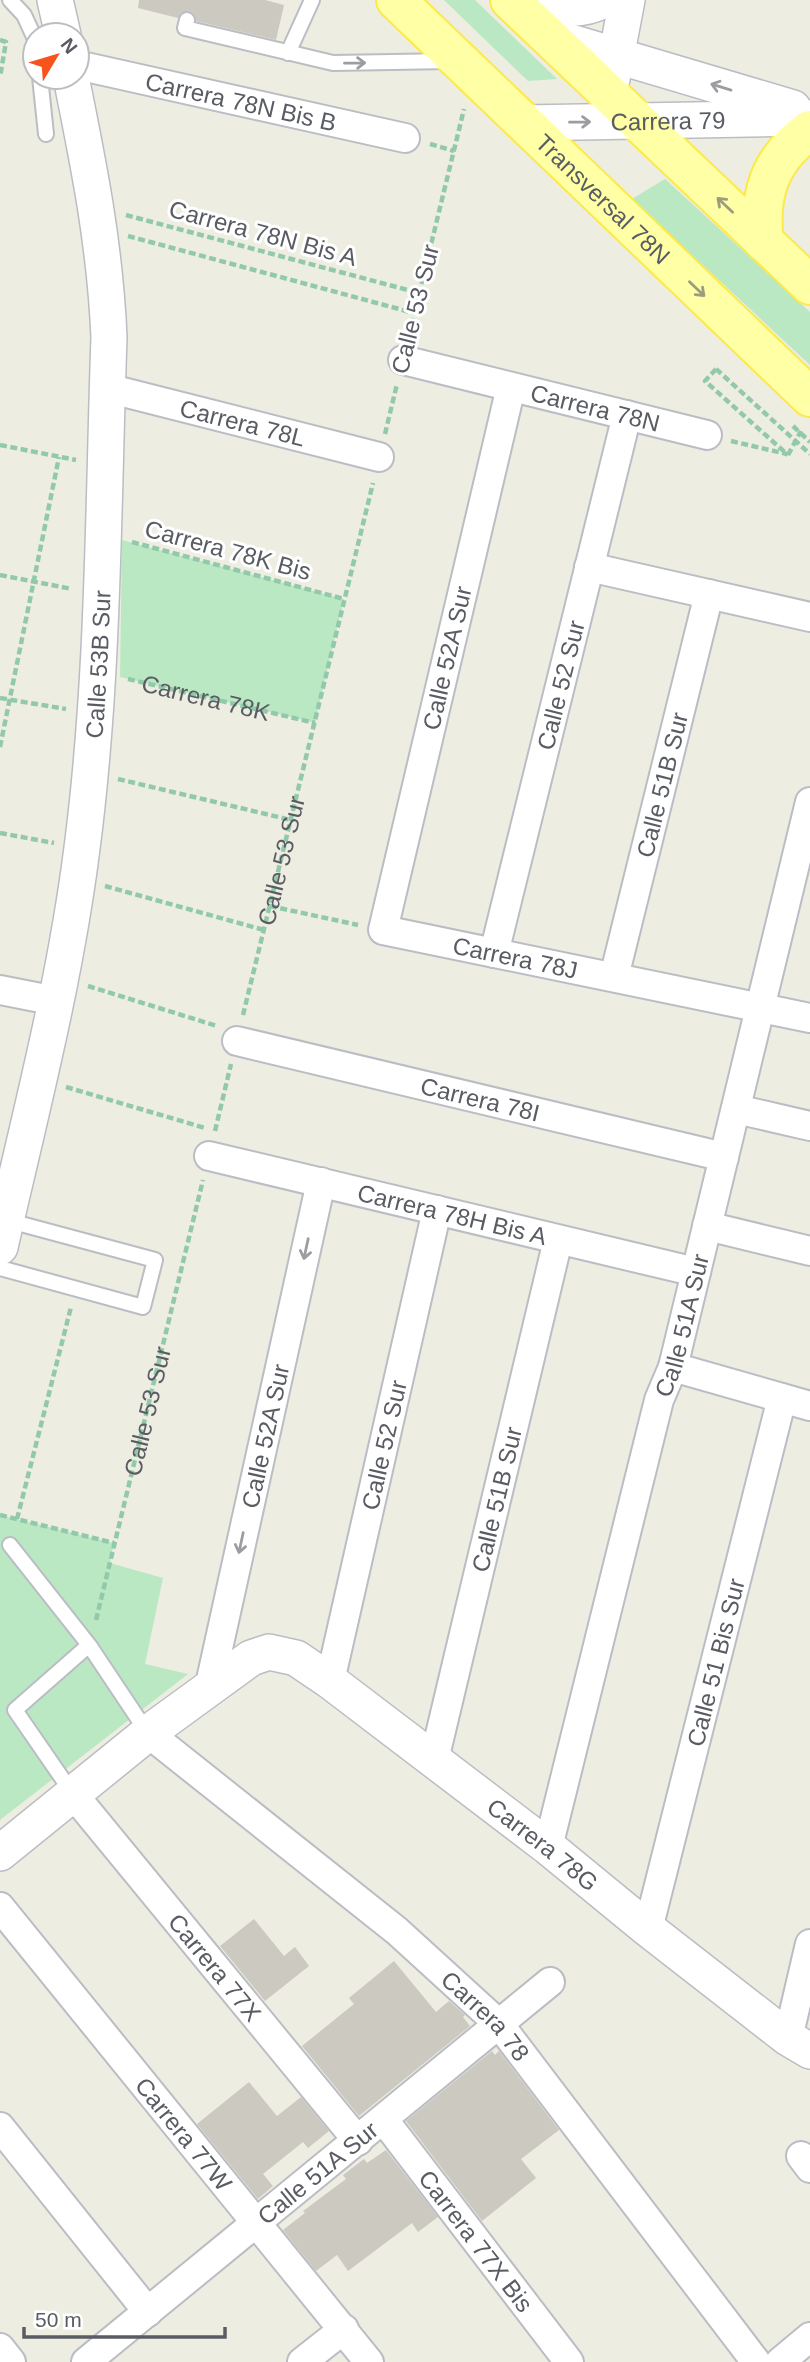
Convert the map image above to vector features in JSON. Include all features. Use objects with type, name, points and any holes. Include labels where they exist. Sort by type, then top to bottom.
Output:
[{"type":"main road","name":"Transversal 78N","points":[[396,0],[524,123],[807,411]]},
{"type":"main road","points":[[510,0],[810,285]]},
{"type":"main road","points":[[764,242],[763,204],[771,173],[779,158],[810,130]]},
{"type":"street","points":[[55,0],[59,21]]},
{"type":"street","points":[[519,0],[564,9],[583,8],[604,0]]},
{"type":"street","points":[[609,94],[627,0]]},
{"type":"street","name":"Carrera 79","points":[[548,35],[810,113]]},
{"type":"street","name":"Carrera 78N Bis B","points":[[91,68],[405,138]]},
{"type":"street","name":"Calle 53B Sur","points":[[3,1233],[58,989],[80,863],[97,672],[105,466],[107,292],[99,218],[74,91]]},
{"type":"street","name":"Carrera 79","points":[[524,123],[810,118]]},
{"type":"street","name":"Carrera 78N","points":[[403,360],[708,435]]},
{"type":"street","name":"Calle 52A Sur","points":[[383,930],[511,387]]},
{"type":"street","name":"Carrera 78L","points":[[107,388],[379,457]]},
{"type":"street","name":"Calle 52 Sur","points":[[494,953],[627,415]]},
{"type":"street","points":[[589,567],[810,617]]},
{"type":"street","name":"Calle 51B Sur","points":[[614,977],[709,594]]},
{"type":"street","name":"Calle 51A Sur","points":[[548,1847],[659,1400],[673,1367],[760,1007],[801,877],[810,802]]},
{"type":"street","name":"Carrera 78J","points":[[383,930],[810,1018]]},
{"type":"street","points":[[0,990],[58,989]]},
{"type":"street","name":"Carrera 78I","points":[[238,1037],[724,1157]]},
{"type":"street","points":[[736,1109],[810,1126]]},
{"type":"street","name":"Carrera 78H Bis A","points":[[212,1143],[321,1182],[696,1272]]},
{"type":"street","name":"Calle 52A Sur","points":[[209,1689],[321,1182]]},
{"type":"street","name":"Calle 52 Sur","points":[[330,1681],[437,1210]]},
{"type":"street","points":[[707,1226],[810,1251]]},
{"type":"street","name":"Calle 51B Sur","points":[[434,1760],[558,1240]]},
{"type":"street","points":[[673,1367],[810,1406]]},
{"type":"street","name":"Calle 51 Bis Sur","points":[[648,1929],[782,1398]]},
{"type":"street","name":"Carrera 78G","points":[[209,1689],[251,1658],[269,1653],[296,1658],[548,1847],[648,1929],[799,2044]]},
{"type":"street","points":[[0,1853],[148,1733],[209,1689]]},
{"type":"street","name":"Carrera 78","points":[[148,1733],[397,1931],[499,2024],[756,2362]]},
{"type":"street","name":"Carrera 77X","points":[[73,1794],[358,2141]]},
{"type":"street","name":"Carrera 77W","points":[[0,1907],[369,2362]]},
{"type":"street","points":[[799,2044],[810,1944]]},
{"type":"street","name":"Calle 51A Sur","points":[[86,2362],[550,1982]]},
{"type":"street","name":"Carrera 77X Bis","points":[[384,2120],[569,2362]]},
{"type":"street","points":[[0,2127],[148,2312]]},
{"type":"street","points":[[302,2362],[344,2329]]},
{"type":"street","points":[[0,2348],[11,2362]]},
{"type":"lane","points":[[10,0],[27,21]]},
{"type":"lane","points":[[288,52],[312,0]]},
{"type":"lane","points":[[187,20],[185,28],[333,63],[466,67]]},
{"type":"lane","points":[[41,91],[46,134]]},
{"type":"lane","points":[[0,1268],[143,1307],[155,1260],[3,1233]]},
{"type":"lane","points":[[10,1545],[89,1645],[148,1733]]},
{"type":"lane","points":[[73,1794],[15,1710],[89,1645]]},
{"type":"path","points":[[0,76],[3,41]]},
{"type":"path","name":"Calle 53 Sur","points":[[89,1645],[403,360],[466,67]]},
{"type":"path","points":[[99,218],[414,313]]},
{"type":"path","name":"Carrera 78N Bis A","points":[[99,218],[419,293]]},
{"type":"path","points":[[788,455],[705,381],[716,369],[810,454]]},
{"type":"path","points":[[788,455],[807,411]]},
{"type":"path","points":[[708,435],[788,455]]},
{"type":"path","points":[[0,444],[105,466]]},
{"type":"path","points":[[0,747],[59,457]]},
{"type":"path","name":"Carrera 78K Bis","points":[[102,534],[344,599]]},
{"type":"path","points":[[0,575],[100,595]]},
{"type":"path","name":"Carrera 78K","points":[[97,672],[315,723]]},
{"type":"path","points":[[0,698],[94,714]]},
{"type":"path","points":[[90,773],[291,820]]},
{"type":"path","points":[[0,833],[264,930]]},
{"type":"path","points":[[270,906],[383,930]]},
{"type":"path","points":[[58,989],[238,1037]]},
{"type":"path","points":[[38,1078],[212,1143]]},
{"type":"path","points":[[17,1519],[75,1289]]},
{"type":"path","points":[[0,1515],[114,1543]]},
{"type":"green space","points":[[444,0],[475,0],[557,79],[528,81]]},
{"type":"green space","points":[[665,179],[810,312],[810,365],[632,199]]},
{"type":"green space","points":[[122,540],[344,599],[315,723],[120,677]]},
{"type":"green space","points":[[0,1515],[114,1543],[110,1563],[163,1578],[145,1664],[188,1674],[0,1820]]},
{"type":"building","points":[[139,0],[265,0],[284,5],[276,40],[196,21],[194,14],[189,11],[181,13],[178,18],[138,8]]},
{"type":"building","points":[[254,1919],[284,1956],[295,1947],[309,1966],[265,2001],[220,1946]]},
{"type":"building","points":[[394,1961],[436,2012],[449,2001],[465,2015],[463,2017],[470,2026],[359,2116],[302,2046],[354,2004],[349,1998]]},
{"type":"building","points":[[492,2051],[495,2055],[499,2051],[559,2130],[521,2159],[536,2178],[482,2221],[406,2121]]},
{"type":"building","points":[[249,2082],[277,2116],[301,2097],[329,2131],[308,2148],[303,2142],[263,2174],[273,2186],[258,2199],[197,2124]]},
{"type":"building","points":[[386,2150],[438,2217],[418,2232],[412,2223],[348,2271],[337,2255],[316,2271],[283,2230],[305,2213],[303,2211],[346,2179],[343,2175],[364,2159],[367,2163]]}]
